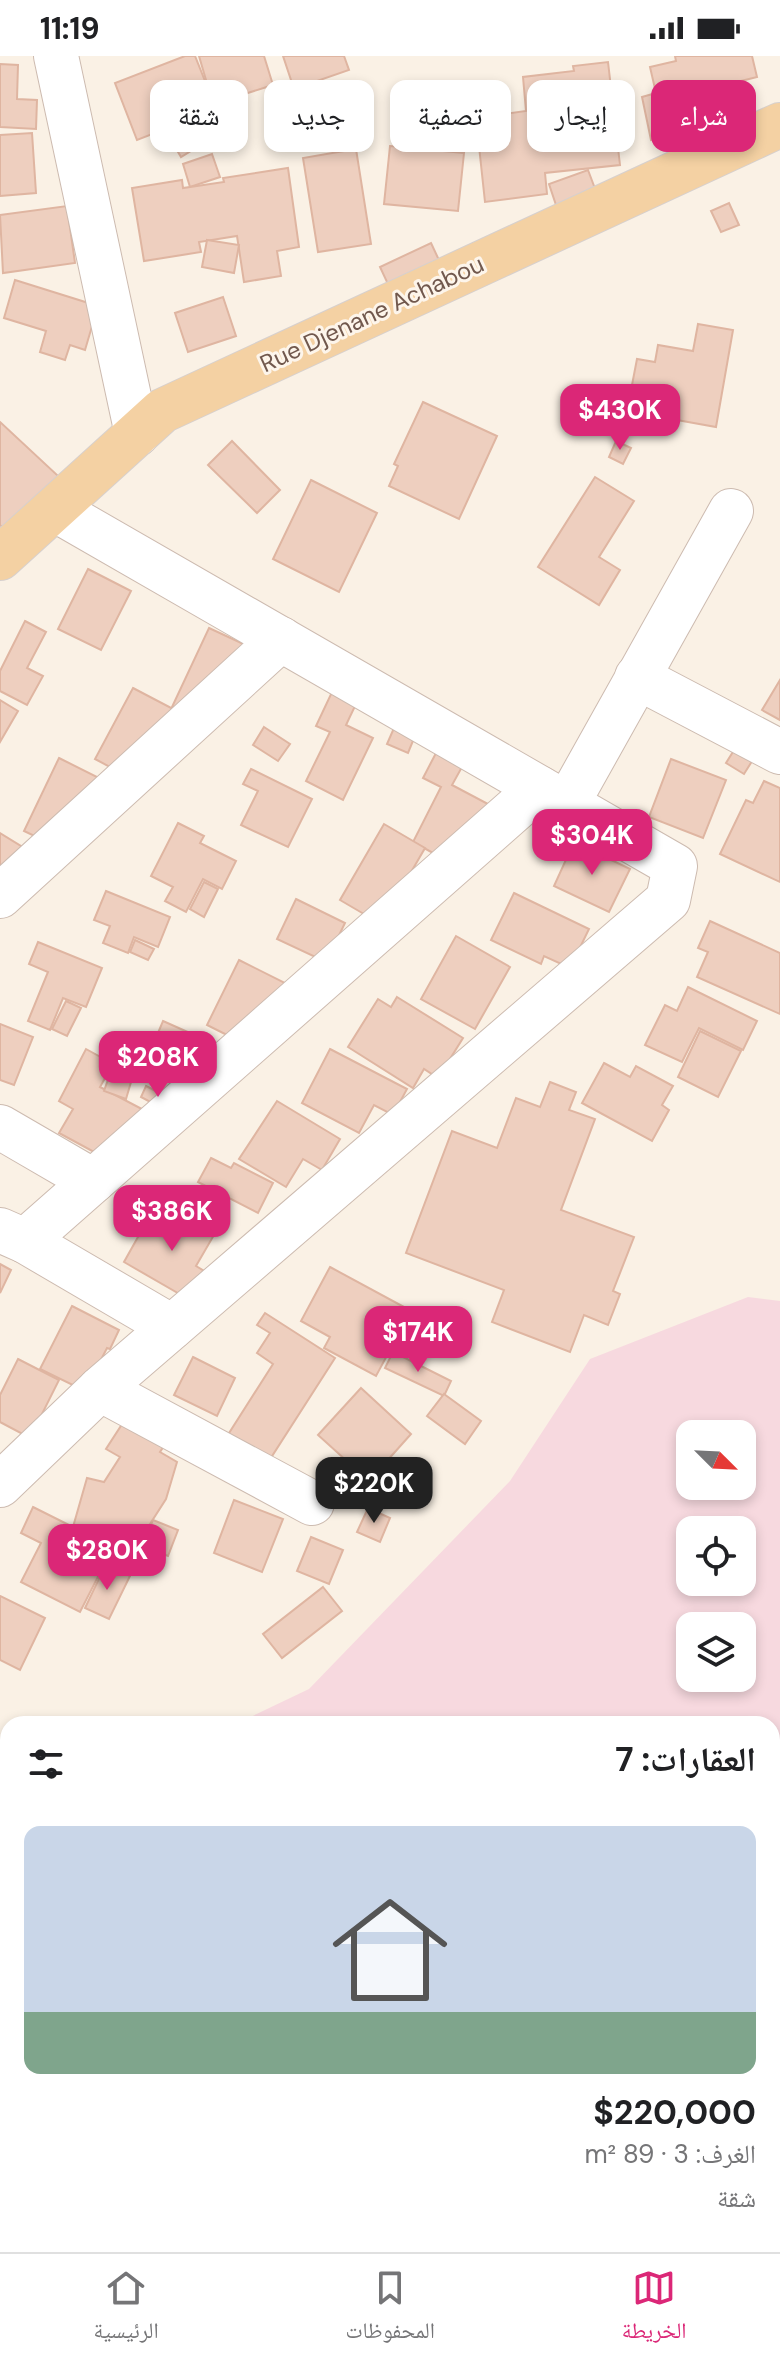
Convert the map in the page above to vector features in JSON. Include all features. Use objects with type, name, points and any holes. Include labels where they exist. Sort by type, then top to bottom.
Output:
[{"type":"main road","name":"Rue Djenane Achabou","points":[[0,558],[162,411],[780,125]]},
{"type":"street","points":[[56,56],[137,434]]},
{"type":"street","points":[[0,1485],[100,1389],[668,900],[675,866],[56,510]]},
{"type":"street","points":[[172,1327],[13,1236],[93,1181],[553,796],[637,677],[731,511]]},
{"type":"street","points":[[0,896],[281,639]]},
{"type":"street","points":[[637,677],[780,752]]},
{"type":"street","points":[[0,1127],[93,1181]]},
{"type":"street","points":[[100,1389],[312,1503]]},
{"type":"shaded area","points":[[748,1297],[780,1301],[780,1716],[253,1716],[309,1689],[510,1481],[590,1359]]},
{"type":"building","points":[[185,56],[195,56],[205,80],[150,80],[150,135],[137,140],[115,83]]},
{"type":"building","points":[[199,56],[264,56],[271,80],[264,80],[264,88],[248,93],[248,80],[206,80]]},
{"type":"building","points":[[283,56],[344,56],[349,70],[320,80],[291,80]]},
{"type":"building","points":[[675,56],[752,56],[757,77],[745,80],[653,80],[650,67],[676,61]]},
{"type":"building","points":[[608,62],[610,80],[527,80],[527,152],[618,152],[620,165],[545,173],[547,194],[485,202],[480,152],[511,152],[511,113],[526,111],[523,77],[574,71],[573,66]]},
{"type":"building","points":[[0,64],[18,65],[17,99],[37,100],[36,129],[0,127]]},
{"type":"building","points":[[651,94],[651,140],[642,97]]},
{"type":"building","points":[[32,133],[36,193],[0,196],[0,135]]},
{"type":"building","points":[[390,146],[390,152],[464,153],[458,211],[384,204]]},
{"type":"building","points":[[356,152],[371,244],[318,252],[303,158]]},
{"type":"building","points":[[212,154],[220,177],[190,187],[183,164]]},
{"type":"building","points":[[288,168],[299,247],[277,251],[281,276],[244,282],[237,236],[199,242],[201,252],[144,261],[132,188],[182,180],[183,188]]},
{"type":"building","points":[[588,170],[600,202],[560,217],[549,184]]},
{"type":"building","points":[[729,203],[739,225],[721,232],[711,211]]},
{"type":"building","points":[[67,206],[75,263],[3,273],[0,215]]},
{"type":"building","points":[[207,240],[239,245],[234,273],[202,267]]},
{"type":"building","points":[[431,243],[445,273],[394,297],[380,267]]},
{"type":"building","points":[[15,280],[98,306],[85,350],[70,345],[65,360],[40,352],[46,331],[4,318]]},
{"type":"building","points":[[223,297],[236,336],[188,352],[175,313]]},
{"type":"building","points":[[698,324],[733,330],[716,427],[627,411],[637,359],[655,362],[658,345],[693,351]]},
{"type":"building","points":[[423,402],[497,436],[459,519],[389,486],[398,466],[394,464]]},
{"type":"building","points":[[0,422],[71,488],[5,530],[0,525]]},
{"type":"building","points":[[232,441],[280,490],[257,513],[208,465]]},
{"type":"building","points":[[616,441],[631,448],[623,464],[609,457]]},
{"type":"building","points":[[595,477],[634,501],[599,557],[620,570],[599,605],[538,567]]},
{"type":"building","points":[[311,480],[377,513],[339,592],[273,559]]},
{"type":"building","points":[[88,569],[131,591],[101,650],[58,629]]},
{"type":"building","points":[[25,621],[46,632],[27,668],[43,676],[27,705],[0,691],[0,671]]},
{"type":"building","points":[[209,628],[267,655],[208,724],[172,707]]},
{"type":"building","points":[[780,680],[780,720],[762,710]]},
{"type":"building","points":[[133,688],[198,722],[140,783],[95,759]]},
{"type":"building","points":[[332,692],[356,704],[346,725],[373,738],[343,800],[306,781],[330,732],[316,726]]},
{"type":"building","points":[[0,700],[18,711],[0,742]]},
{"type":"building","points":[[264,727],[290,744],[278,761],[253,745]]},
{"type":"building","points":[[394,728],[415,736],[408,753],[387,744]]},
{"type":"building","points":[[741,739],[759,750],[744,774],[726,763]]},
{"type":"building","points":[[436,753],[462,767],[452,785],[505,813],[453,864],[413,842],[441,787],[423,778]]},
{"type":"building","points":[[59,758],[123,790],[66,851],[24,831]]},
{"type":"building","points":[[671,759],[726,780],[703,838],[649,817]]},
{"type":"building","points":[[251,769],[312,799],[288,847],[241,825],[258,791],[243,784]]},
{"type":"building","points":[[764,781],[780,788],[780,882],[720,854],[746,800],[753,803]]},
{"type":"building","points":[[178,823],[204,836],[200,843],[236,861],[222,889],[203,879],[186,912],[165,901],[173,887],[151,876]]},
{"type":"building","points":[[384,824],[425,848],[381,924],[340,900]]},
{"type":"building","points":[[0,833],[42,859],[0,898]]},
{"type":"building","points":[[574,842],[630,869],[609,912],[554,886]]},
{"type":"building","points":[[204,882],[218,889],[204,917],[190,909]]},
{"type":"building","points":[[106,891],[170,917],[158,947],[134,937],[128,953],[103,943],[110,926],[94,920]]},
{"type":"building","points":[[514,893],[589,929],[570,968],[544,956],[541,964],[491,940]]},
{"type":"building","points":[[296,899],[345,923],[326,962],[277,939]]},
{"type":"building","points":[[710,921],[780,953],[780,1014],[697,977],[708,952],[698,948]]},
{"type":"building","points":[[456,936],[510,967],[475,1029],[421,999]]},
{"type":"building","points":[[135,940],[154,949],[148,960],[130,952]]},
{"type":"building","points":[[38,942],[102,968],[86,1007],[63,998],[50,1030],[28,1021],[48,972],[29,964]]},
{"type":"building","points":[[239,960],[297,989],[247,1045],[207,1025]]},
{"type":"building","points":[[688,987],[757,1021],[743,1050],[699,1028],[682,1062],[645,1045],[665,1005],[677,1011]]},
{"type":"building","points":[[397,997],[463,1038],[438,1078],[424,1069],[413,1088],[348,1047],[378,999],[391,1007]]},
{"type":"building","points":[[66,1001],[81,1008],[67,1036],[52,1029]]},
{"type":"building","points":[[163,1021],[208,1041],[188,1086],[144,1066]]},
{"type":"building","points":[[0,1024],[33,1037],[14,1085],[0,1080]]},
{"type":"building","points":[[700,1031],[741,1051],[718,1097],[678,1077]]},
{"type":"building","points":[[86,1049],[113,1064],[100,1087],[157,1117],[107,1159],[59,1133],[73,1109],[59,1101]]},
{"type":"building","points":[[330,1049],[407,1089],[393,1115],[374,1105],[359,1133],[302,1103]]},
{"type":"building","points":[[604,1063],[630,1077],[636,1066],[673,1086],[662,1105],[669,1110],[652,1141],[582,1103]]},
{"type":"building","points":[[110,1074],[131,1082],[126,1099],[104,1091]]},
{"type":"building","points":[[550,1082],[576,1092],[569,1110],[595,1119],[561,1210],[634,1237],[613,1291],[620,1294],[608,1325],[584,1315],[570,1352],[492,1322],[504,1290],[406,1253],[452,1131],[497,1148],[516,1098],[540,1107]]},
{"type":"building","points":[[146,1086],[175,1101],[169,1112],[141,1097]]},
{"type":"building","points":[[277,1101],[340,1139],[322,1170],[303,1159],[286,1187],[239,1159]]},
{"type":"building","points":[[211,1158],[231,1168],[234,1163],[273,1183],[258,1213],[198,1182]]},
{"type":"building","points":[[157,1203],[214,1235],[196,1266],[211,1275],[195,1303],[124,1262]]},
{"type":"building","points":[[0,1264],[11,1270],[0,1293]]},
{"type":"building","points":[[330,1267],[404,1307],[397,1320],[404,1324],[376,1376],[324,1348],[330,1337],[301,1321]]},
{"type":"building","points":[[72,1306],[119,1330],[85,1391],[40,1369]]},
{"type":"building","points":[[265,1313],[335,1358],[265,1467],[224,1441],[273,1364],[257,1353],[270,1333],[257,1325]]},
{"type":"building","points":[[393,1352],[451,1381],[444,1396],[385,1368]]},
{"type":"building","points":[[193,1357],[235,1378],[217,1416],[174,1395]]},
{"type":"building","points":[[18,1359],[59,1380],[30,1438],[0,1422],[0,1395]]},
{"type":"building","points":[[361,1388],[411,1434],[369,1481],[318,1435]]},
{"type":"building","points":[[444,1394],[481,1421],[465,1444],[427,1416]]},
{"type":"building","points":[[139,1398],[177,1427],[160,1452],[177,1462],[166,1499],[134,1549],[87,1537],[73,1527],[87,1478],[104,1482],[120,1457],[106,1449]]},
{"type":"building","points":[[234,1500],[283,1519],[262,1572],[214,1553]]},
{"type":"building","points":[[33,1507],[69,1525],[62,1539],[106,1561],[80,1612],[21,1582],[41,1543],[21,1533]]},
{"type":"building","points":[[368,1508],[390,1518],[380,1542],[357,1532]]},
{"type":"building","points":[[153,1520],[178,1530],[168,1556],[142,1546]]},
{"type":"building","points":[[311,1537],[343,1550],[329,1584],[297,1571]]},
{"type":"building","points":[[106,1564],[130,1576],[109,1619],[85,1608]]},
{"type":"building","points":[[323,1587],[342,1611],[282,1658],[263,1634]]},
{"type":"building","points":[[0,1596],[45,1618],[20,1670],[0,1660]]}]
